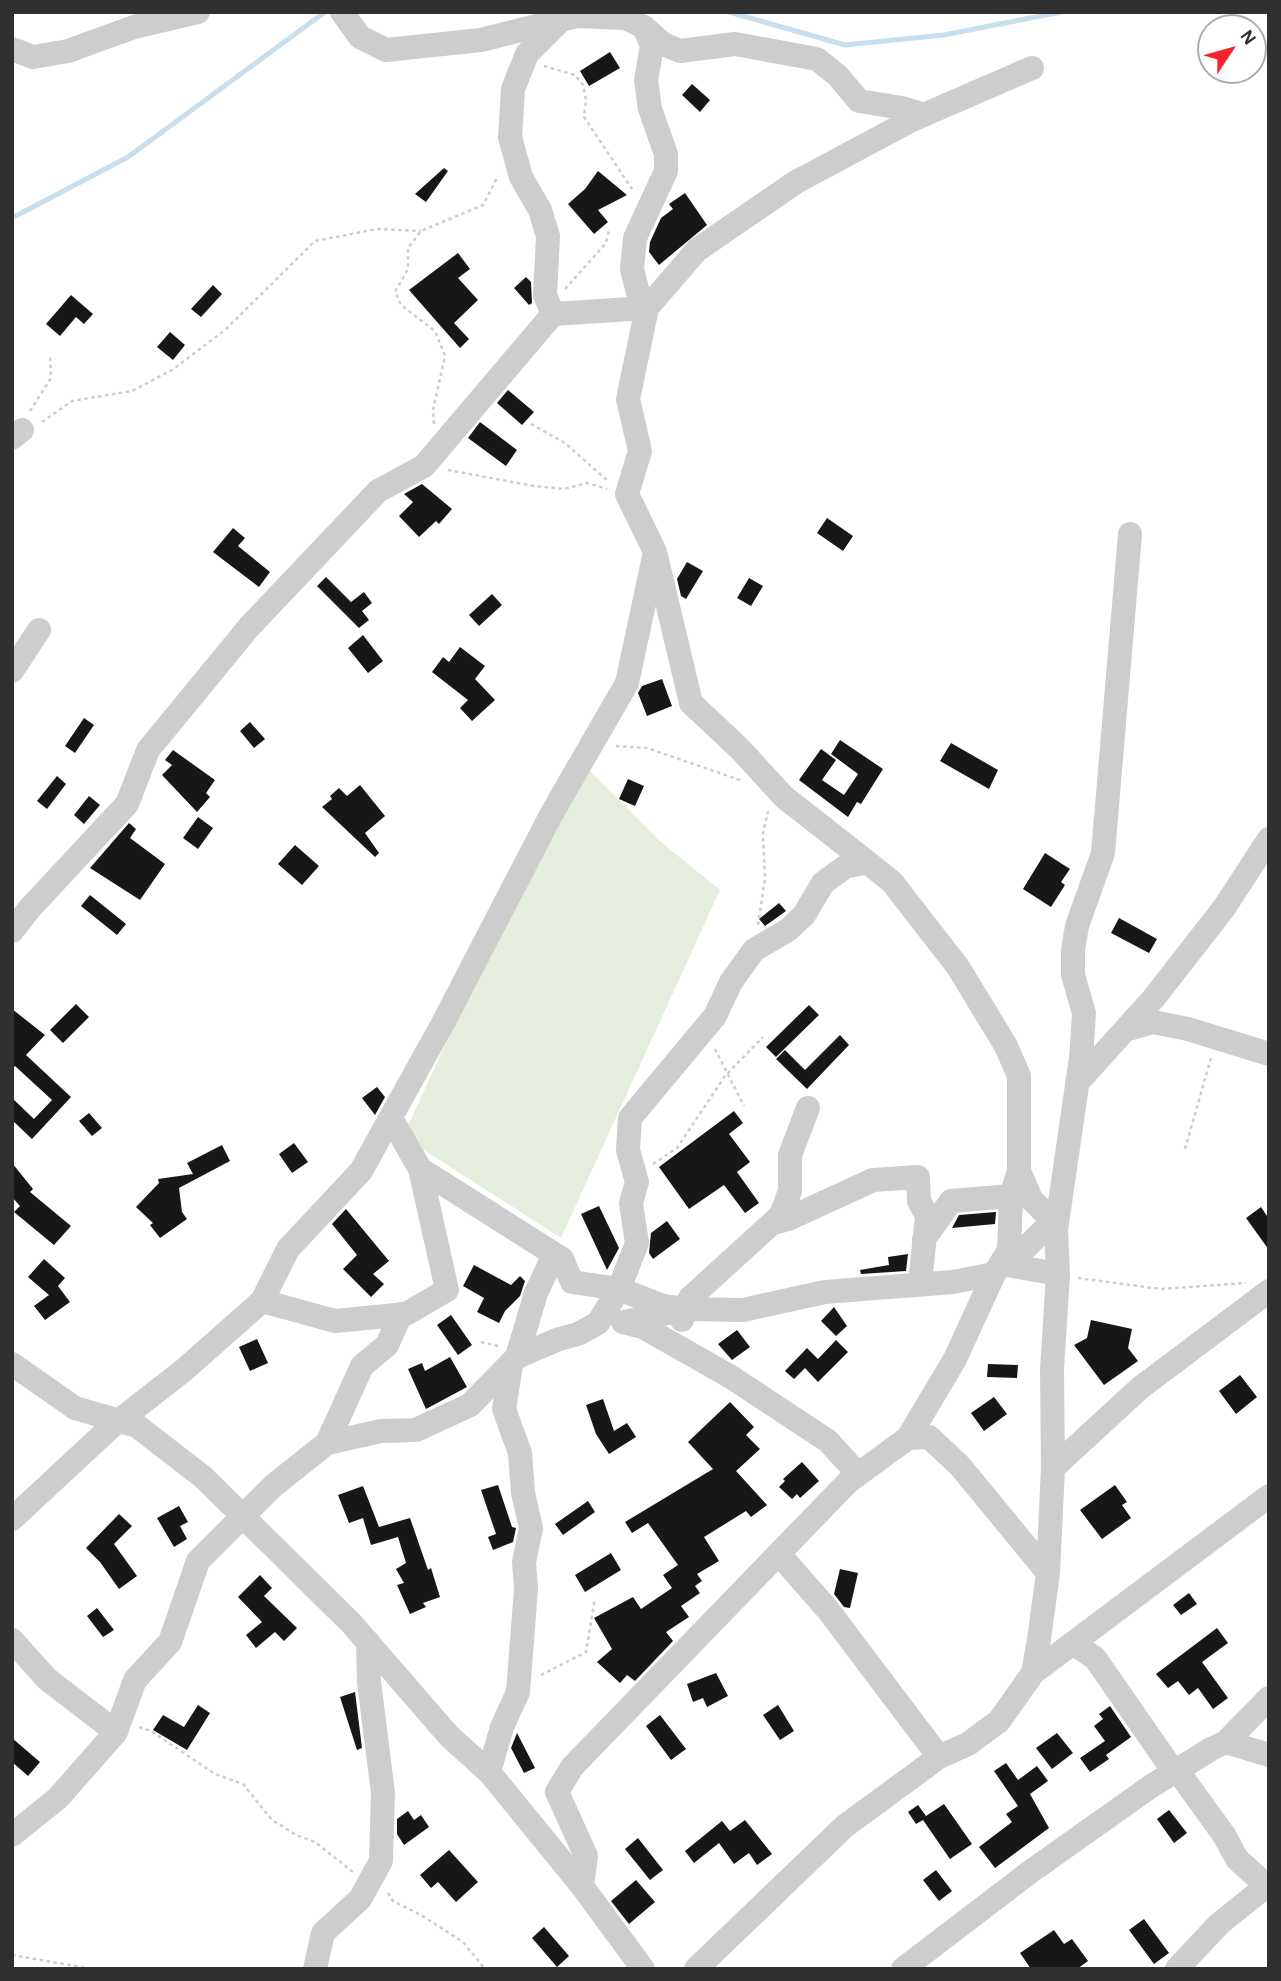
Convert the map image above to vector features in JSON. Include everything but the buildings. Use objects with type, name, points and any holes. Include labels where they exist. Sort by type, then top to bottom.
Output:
[{"type":"street","points":[[12,49],[33,57],[68,51],[123,30],[198,12]]},
{"type":"street","points":[[342,12],[360,37],[386,50],[481,40],[564,18],[605,15],[625,18],[644,27],[663,44],[680,51],[735,44],[817,59],[838,76],[859,101],[902,108],[924,115]]},
{"type":"street","points":[[553,314],[545,295],[548,236],[540,211],[521,177],[510,137],[513,89],[525,58],[564,18]]},
{"type":"street","points":[[644,27],[652,46],[646,80],[649,109],[666,154],[666,171],[635,237],[632,269],[638,293],[647,308]]},
{"type":"street","points":[[582,1886],[586,1856],[557,1793],[572,1768],[858,1474],[908,1438],[955,1359],[997,1269],[1009,1250],[1011,1196],[1019,1171],[1019,1076],[1006,1045],[958,967],[892,882],[774,786],[740,749],[691,703],[655,552],[622,493],[640,451],[628,399],[647,308],[697,250],[796,182],[924,115],[1032,68]]},
{"type":"street","points":[[12,931],[39,898],[127,804],[148,750],[249,627],[378,491],[430,458],[553,314],[647,308]]},
{"type":"street","points":[[1033,1673],[1048,1573],[1053,1468],[1052,1369],[1058,1274],[1054,1226],[1077,1083],[1084,1013],[1073,975],[1073,950],[1077,926],[1103,853],[1130,534]]},
{"type":"street","points":[[12,1518],[120,1421],[262,1301],[288,1250],[362,1171],[627,683],[655,552]]},
{"type":"street","points":[[12,671],[39,630]]},
{"type":"street","points":[[1077,1083],[1125,1030],[1224,908],[1269,839]]},
{"type":"street","points":[[598,1323],[619,1289],[637,1244],[631,1203],[637,1182],[628,1150],[630,1118],[715,1016],[731,982],[754,950],[788,930],[804,915],[824,883],[845,867],[856,862],[867,862]]},
{"type":"street","points":[[1125,1030],[1153,1023],[1218,1038],[1269,1054]]},
{"type":"street","points":[[687,1352],[680,1326],[690,1298],[781,1215],[790,1191],[790,1155],[808,1108]]},
{"type":"street","points":[[262,1301],[335,1321],[401,1314],[447,1290],[420,1169],[391,1118]]},
{"type":"street","points":[[420,1169],[562,1259],[572,1282],[619,1289],[650,1307],[687,1352]]},
{"type":"street","points":[[1019,1171],[1031,1199],[1054,1226]]},
{"type":"street","points":[[774,1223],[873,1180],[918,1177],[919,1201],[927,1216],[920,1283]]},
{"type":"street","points":[[924,1239],[950,1201],[1011,1196]]},
{"type":"street","points":[[1012,1224],[1058,1274]]},
{"type":"street","points":[[624,1322],[650,1307],[743,1310],[825,1292],[953,1282],[997,1269],[1054,1226]]},
{"type":"street","points":[[489,1772],[502,1727],[518,1692],[526,1589],[524,1562],[531,1528],[523,1493],[520,1453],[504,1409],[514,1361],[536,1293],[554,1255]]},
{"type":"street","points":[[997,1269],[1058,1274]]},
{"type":"street","points":[[1053,1468],[1140,1388],[1268,1291]]},
{"type":"street","points":[[327,1443],[362,1366],[387,1345],[401,1314]]},
{"type":"street","points":[[12,1835],[58,1798],[117,1728],[135,1680],[170,1642],[198,1562],[212,1544],[273,1486],[327,1443],[381,1431],[416,1430],[470,1405],[514,1361],[559,1339],[578,1334],[598,1323],[624,1322],[643,1327],[731,1377],[828,1441],[858,1474]]},
{"type":"street","points":[[12,1364],[75,1408],[137,1426],[203,1477],[368,1643],[449,1736],[489,1772],[582,1886],[643,1969]]},
{"type":"street","points":[[908,1438],[929,1437],[960,1466],[1048,1573]]},
{"type":"street","points":[[696,1969],[837,1833],[939,1757],[968,1744],[999,1721],[1033,1673],[1097,1627],[1189,1553],[1269,1496]]},
{"type":"street","points":[[779,1554],[828,1610],[939,1757]]},
{"type":"street","points":[[1095,1658],[1091,1642],[1097,1627]]},
{"type":"street","points":[[12,1640],[47,1679],[117,1728]]},
{"type":"street","points":[[315,1969],[323,1933],[360,1899],[381,1861],[384,1831],[368,1643]]},
{"type":"street","points":[[1074,1644],[1095,1658],[1224,1835],[1237,1859],[1265,1889],[1210,1933],[1177,1969]]},
{"type":"street","points":[[903,1969],[1030,1872],[1175,1771],[1226,1742],[1269,1698]]},
{"type":"street","points":[[1226,1742],[1269,1755]]},
{"type":"path","points":[[525,58],[575,75],[583,85],[586,100],[584,117],[630,184],[638,201]]},
{"type":"path","points":[[17,434],[72,401],[132,391],[172,370],[225,330],[315,241],[377,229],[421,231],[483,205],[498,180],[498,169]]},
{"type":"path","points":[[553,314],[564,291],[606,243],[609,230]]},
{"type":"path","points":[[421,231],[408,248],[408,269],[395,292],[401,305],[435,331],[446,356],[433,410],[430,458],[534,486],[564,489],[587,484],[622,493]]},
{"type":"path","points":[[17,434],[51,378],[50,357]]},
{"type":"path","points":[[531,424],[565,443],[596,467],[622,493]]},
{"type":"path","points":[[592,744],[647,748],[748,783],[774,786],[763,834],[765,878],[754,950]]},
{"type":"path","points":[[715,1016],[711,1041],[744,1106]]},
{"type":"path","points":[[637,1182],[647,1170],[677,1148],[729,1072],[763,1037]]},
{"type":"path","points":[[1185,1149],[1218,1038]]},
{"type":"path","points":[[1058,1274],[1161,1289],[1251,1282],[1268,1291]]},
{"type":"path","points":[[535,1678],[586,1652],[595,1598]]},
{"type":"path","points":[[117,1728],[151,1731],[215,1774],[243,1784],[272,1820],[296,1835],[315,1842],[370,1884],[384,1887],[393,1901],[463,1942],[485,1969]]},
{"type":"path","points":[[12,1955],[93,1969]]},
{"type":"green space","points":[[585,766],[661,842],[720,890],[561,1238],[413,1143],[406,1130],[470,991]]},
{"type":"waterway","points":[[12,218],[128,157],[325,12]]},
{"type":"waterway","points":[[729,12],[845,45],[944,35],[1061,12]]}]
